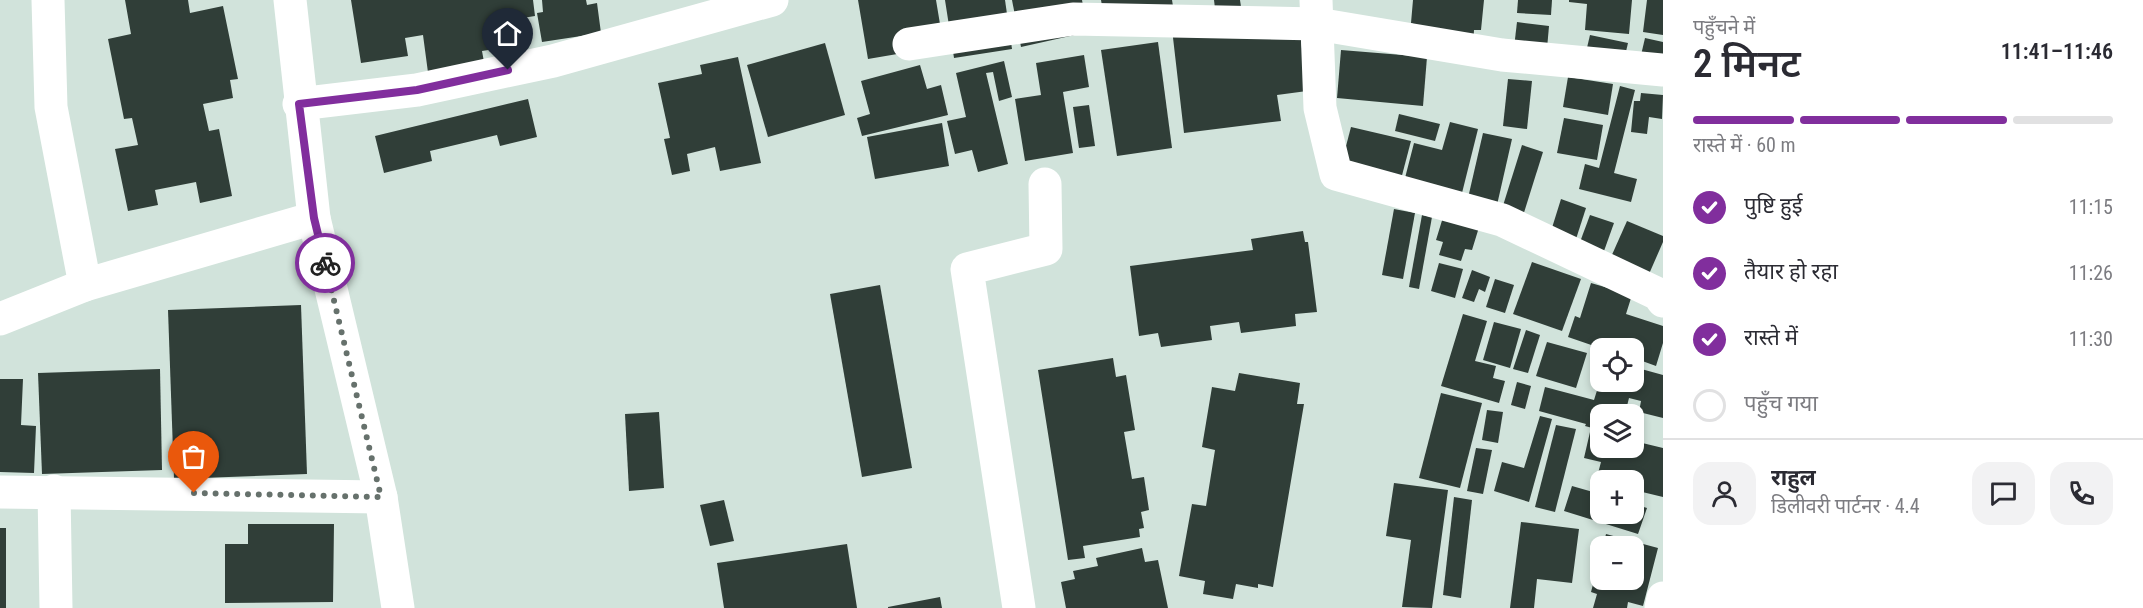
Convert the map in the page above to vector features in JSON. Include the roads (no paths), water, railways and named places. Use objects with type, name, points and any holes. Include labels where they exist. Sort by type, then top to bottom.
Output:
[{"type":"street","points":[[48,0],[51,107],[85,285]]},
{"type":"street","points":[[290,0],[299,104],[314,218],[381,497],[398,608]]},
{"type":"street","points":[[299,104],[417,90],[553,61],[772,0]]},
{"type":"street","points":[[909,44],[1071,9],[1317,12],[1502,56],[1663,70]]},
{"type":"street","points":[[1317,12],[1320,108],[1335,174],[1502,220],[1658,294],[1663,301]]},
{"type":"street","points":[[1019,608],[968,269],[1046,249],[1045,184]]},
{"type":"street","points":[[0,319],[85,285],[314,218]]},
{"type":"street","points":[[54,491],[56,608]]},
{"type":"street","points":[[0,492],[381,497]]},
{"type":"street","points":[[1661,608],[1663,598]]}]
